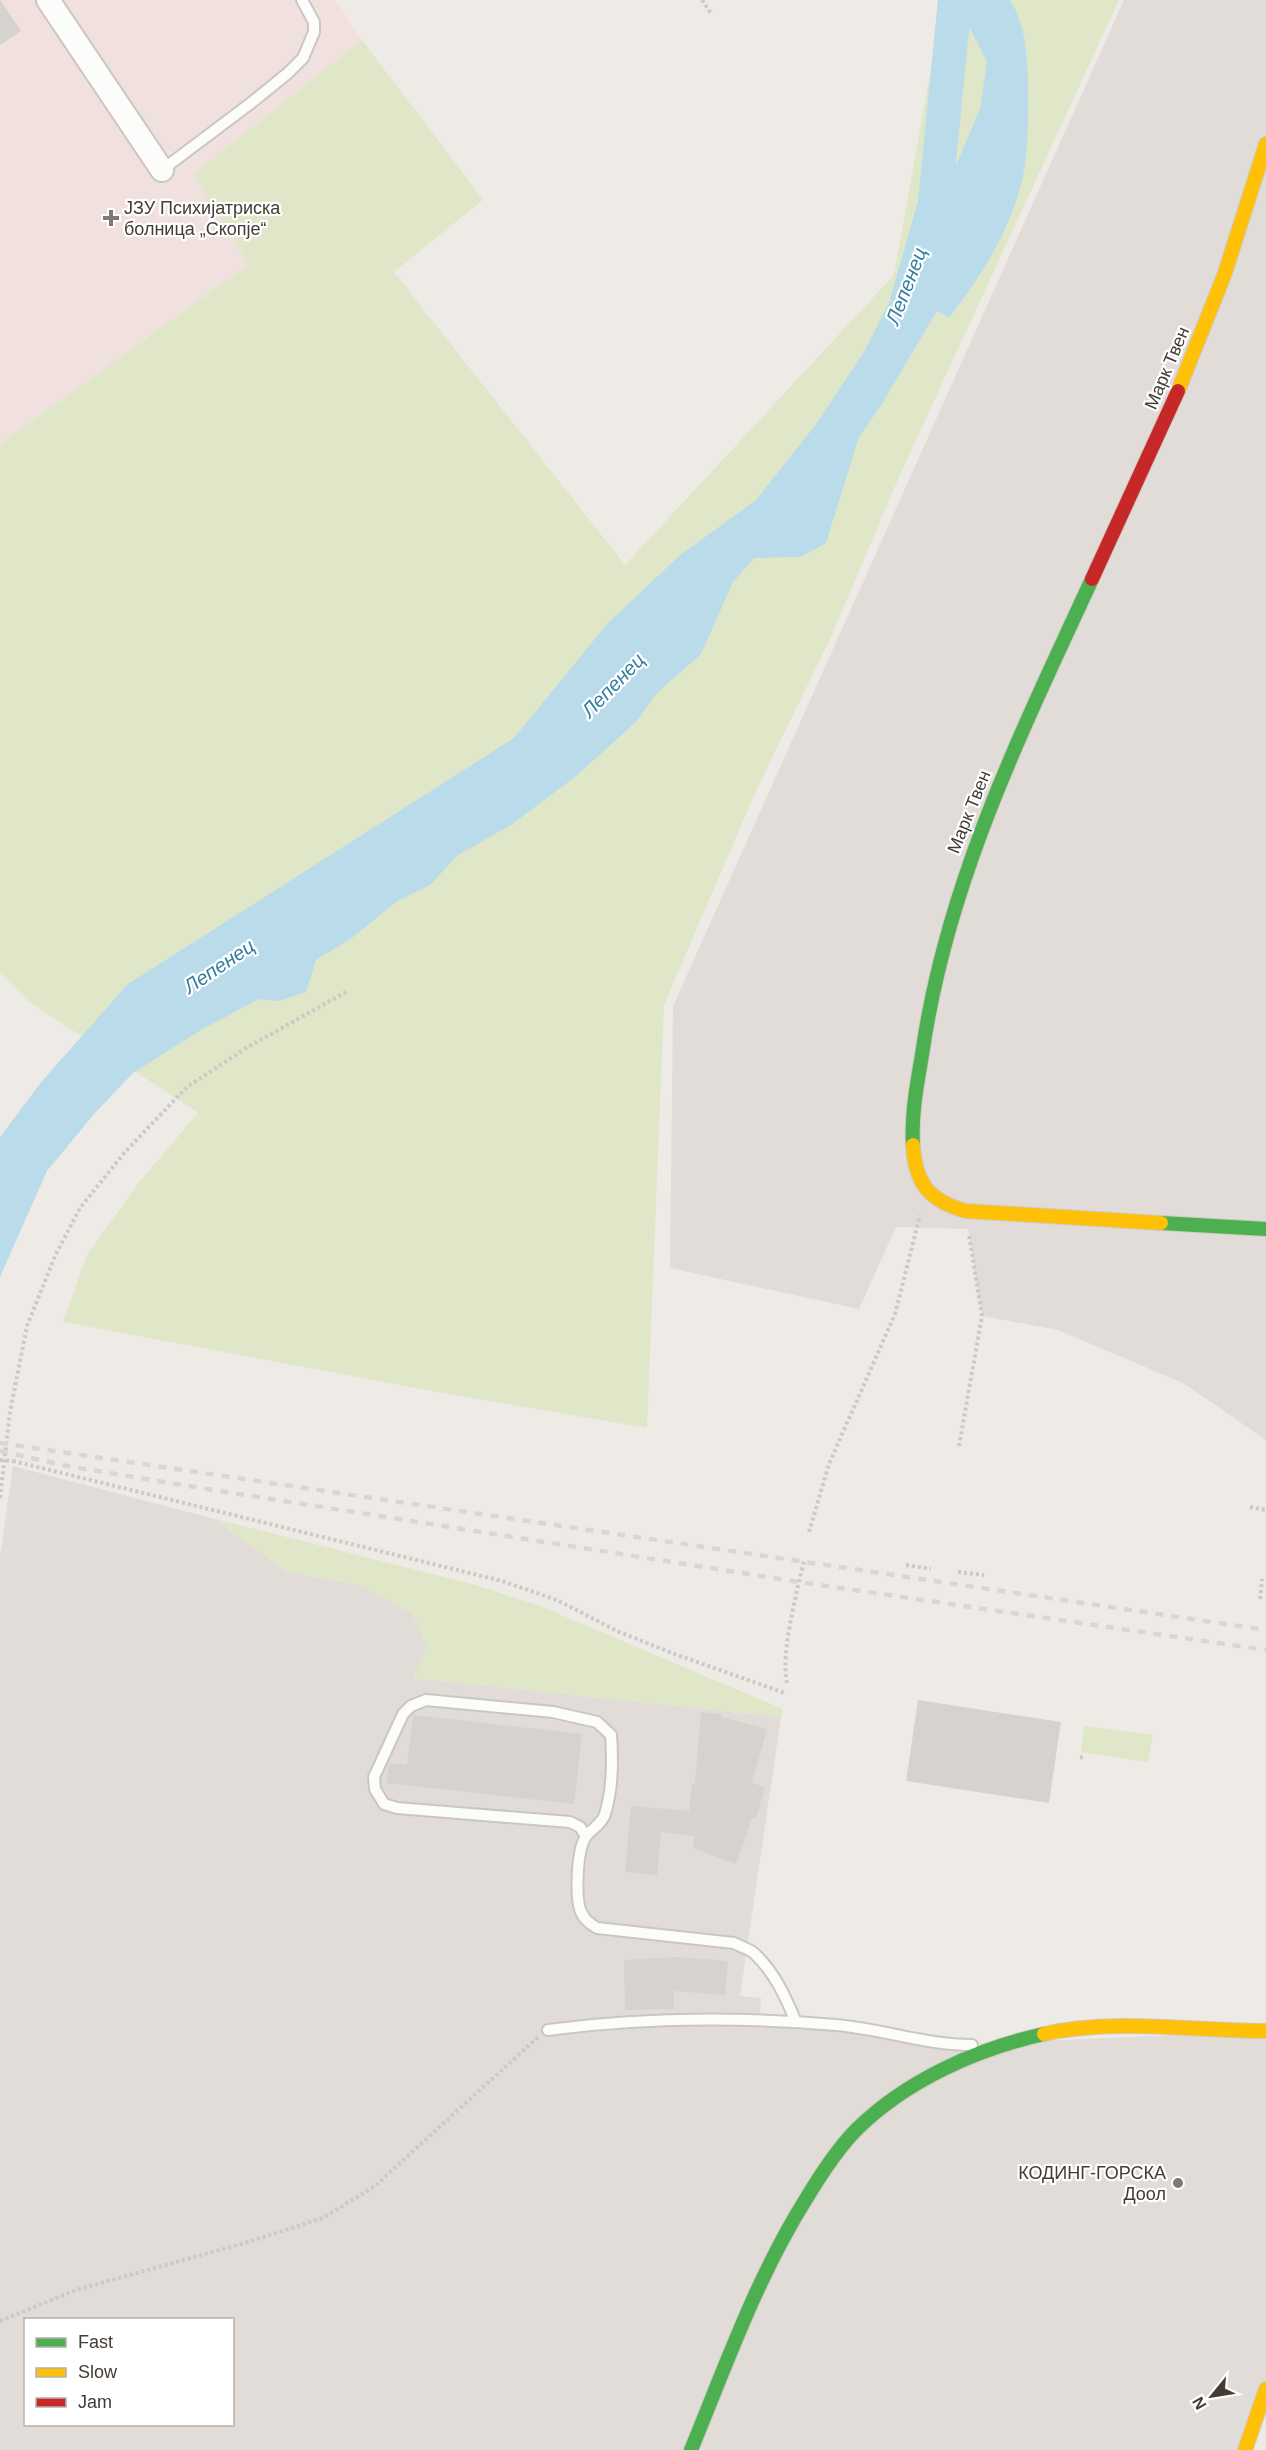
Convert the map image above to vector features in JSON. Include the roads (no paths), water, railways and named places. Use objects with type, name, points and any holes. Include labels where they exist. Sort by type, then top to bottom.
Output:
[{"type":"street","points":[[48,0],[162,170]]},
{"type":"street","name":"Марк Твен","points":[[1266,144],[1225,273],[1172,406],[1020,735],[971,854],[946,932],[926,1023],[912,1136],[914,1167],[924,1187],[944,1205],[966,1210],[1266,1229]]},
{"type":"street","points":[[691,2450],[777,2249],[804,2200],[843,2145],[880,2110],[920,2080],[1002,2045],[1037,2034],[1071,2029],[1128,2026],[1266,2031]]},
{"type":"street","points":[[1245,2450],[1266,2389]]},
{"type":"lane","points":[[162,170],[251,103],[303,58],[314,32],[314,22],[302,0]]},
{"type":"lane","points":[[586,1836],[580,1827],[570,1822],[397,1808],[384,1804],[375,1789],[374,1776],[403,1714],[411,1706],[426,1700],[553,1712],[597,1722],[611,1735],[613,1759],[610,1794],[604,1817],[586,1836],[580,1848],[578,1899],[581,1912],[588,1923],[597,1928],[734,1944],[754,1952],[771,1973],[785,1996],[796,2022]]},
{"type":"lane","points":[[548,2030],[591,2024],[760,2020],[839,2025],[947,2045],[1002,2045]]},
{"type":"water","points":[[956,0],[1010,0],[1020,20],[1027,54],[1028,89],[1027,150],[1024,174],[1009,221],[972,287],[949,318],[937,311],[880,407],[859,437],[826,543],[801,557],[754,558],[733,582],[701,654],[657,693],[637,721],[575,777],[511,825],[458,855],[430,885],[396,902],[352,938],[316,960],[306,992],[279,1001],[259,999],[201,1030],[133,1073],[95,1113],[47,1171],[0,1277],[0,1137],[42,1081],[128,984],[514,738],[607,624],[679,556],[756,500],[817,423],[865,350],[889,303],[920,194],[956,165],[980,109],[987,62]]},
{"type":"waterway","name":"Лепенец","points":[[929,225],[934,212],[955,0]]},
{"type":"railway","points":[[0,1443],[1266,1630]]},
{"type":"railway","points":[[0,1451],[67,1466],[176,1484],[799,1582],[1266,1650]]},
{"type":"place","name":"ЈЗУ Психијатриска болница „Скопје“","points":[[111,218]]},
{"type":"place","name":"КОДИНГ-ГОРСКА Доол","points":[[1178,2183]]}]
